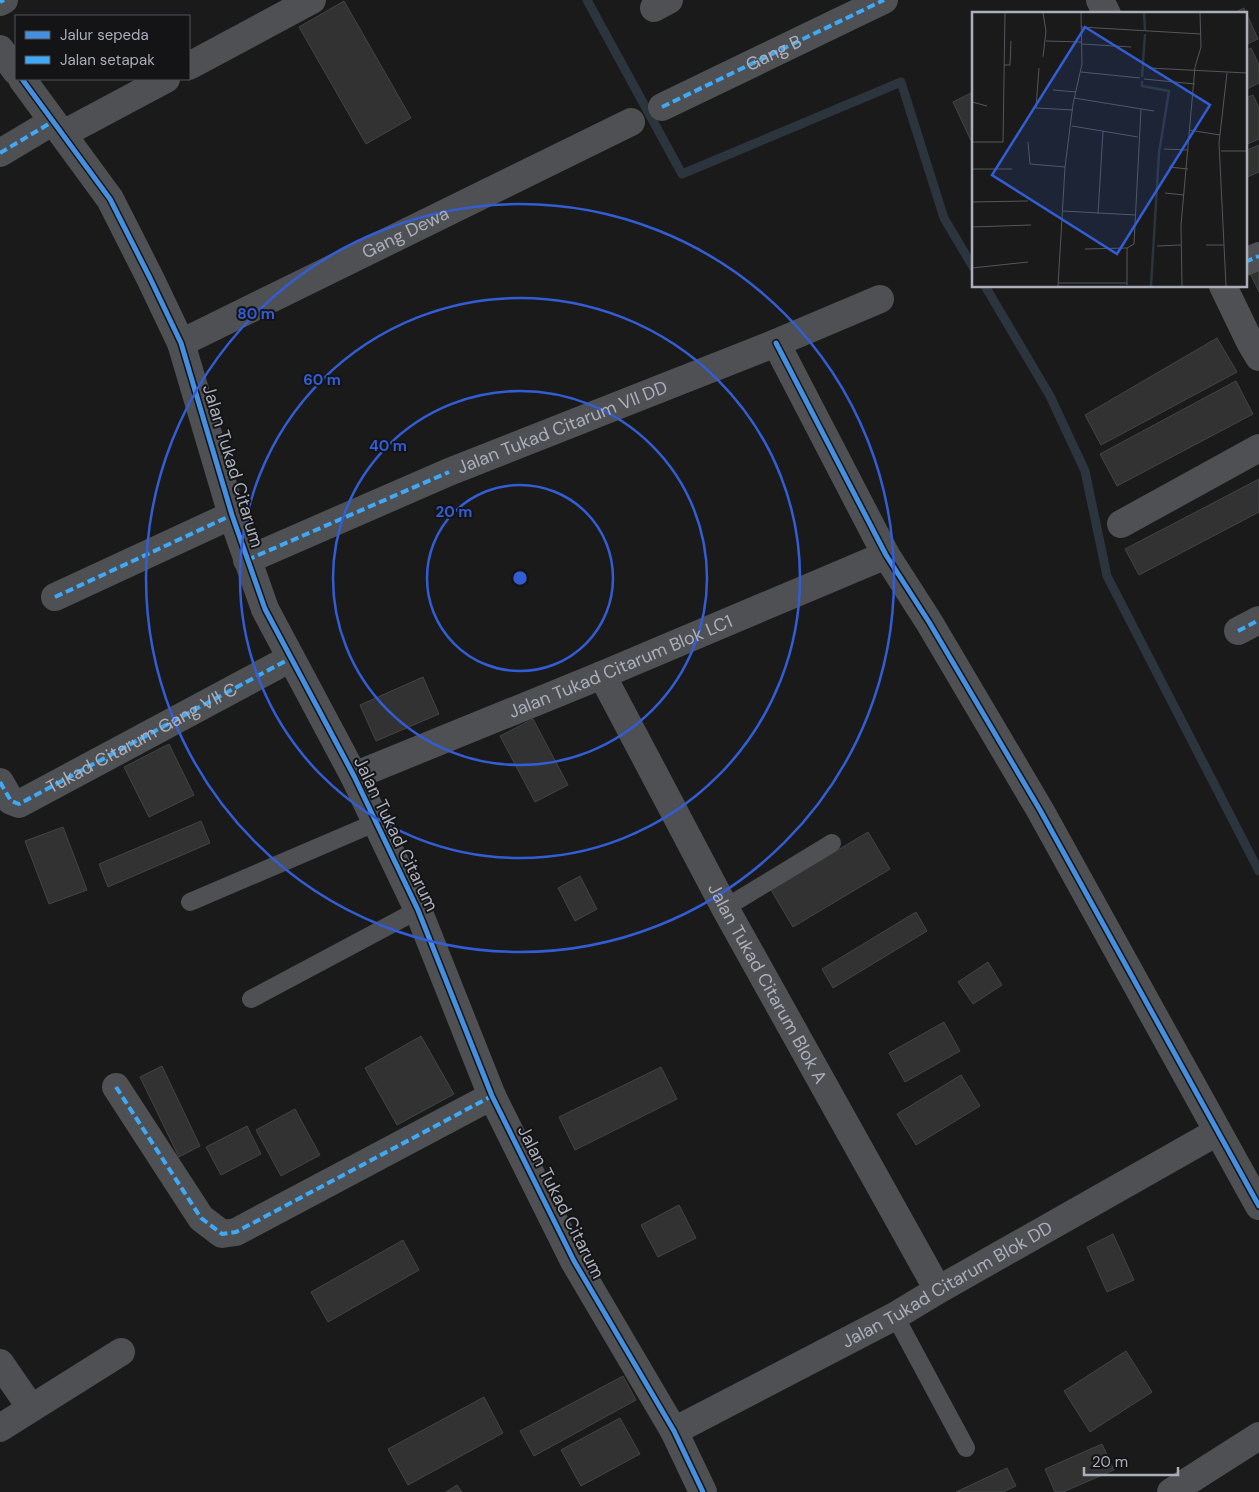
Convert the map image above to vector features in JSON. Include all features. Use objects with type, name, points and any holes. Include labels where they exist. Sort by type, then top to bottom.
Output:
[{"type":"street","points":[[0,2],[4,0]]},
{"type":"street","points":[[190,65],[312,0]]},
{"type":"street","name":"Gang B","points":[[662,107],[884,0]]},
{"type":"street","points":[[1100,0],[1106,12]]},
{"type":"street","points":[[0,48],[15,70]]},
{"type":"street","name":"Jalan Tukad Citarum","points":[[23,80],[110,199],[150,278],[181,343],[232,515],[265,609],[377,822],[418,910],[492,1096],[574,1261],[674,1431],[703,1492]]},
{"type":"street","points":[[0,153],[164,80]]},
{"type":"street","name":"Gang Dewa","points":[[181,343],[631,122]]},
{"type":"street","points":[[1246,262],[1259,256]]},
{"type":"street","points":[[1224,288],[1259,357]]},
{"type":"street","name":"Jalan Tukad Citarum VII DD","points":[[247,560],[449,472],[776,343],[880,299]]},
{"type":"street","points":[[776,343],[886,555],[929,622],[1040,810],[1259,1206]]},
{"type":"street","points":[[1121,524],[1259,448]]},
{"type":"street","points":[[55,597],[232,515]]},
{"type":"street","name":"Jalan Tukad Citarum Blok LC1","points":[[354,776],[602,675],[886,555]]},
{"type":"street","name":"Tukad Citarum Gang VII C","points":[[0,782],[11,801],[19,804],[291,658]]},
{"type":"street","name":"Jalan Tukad Citarum Blok A","points":[[602,675],[725,908],[938,1290]]},
{"type":"street","points":[[116,1087],[201,1218],[222,1234],[236,1232],[492,1096]]},
{"type":"street","name":"Jalan Tukad Citarum Blok DD","points":[[674,1431],[896,1316],[938,1290],[1217,1132]]},
{"type":"street","points":[[0,1428],[121,1352]]},
{"type":"street","points":[[0,1362],[31,1408]]},
{"type":"street","points":[[1171,1492],[1259,1436]]},
{"type":"lane","points":[[190,902],[377,822]]},
{"type":"lane","points":[[725,908],[832,843]]},
{"type":"lane","points":[[250,999],[418,910]]},
{"type":"lane","points":[[896,1316],[966,1448]]},
{"type":"building","points":[[344,1],[411,118],[366,144],[299,27]]},
{"type":"building","points":[[1244,8],[1246,12],[1235,12]]},
{"type":"building","points":[[1246,12],[1258,39],[1246,45]]},
{"type":"building","points":[[1251,48],[1259,65],[1259,83],[1246,90],[1246,50]]},
{"type":"building","points":[[972,92],[972,143],[953,102]]},
{"type":"building","points":[[1253,95],[1259,108],[1259,139],[1246,145],[1246,98]]},
{"type":"building","points":[[1259,145],[1259,172],[1246,178],[1246,151]]},
{"type":"building","points":[[1259,264],[1259,292],[1248,269]]},
{"type":"building","points":[[1217,338],[1237,372],[1101,445],[1085,415]]},
{"type":"building","points":[[1236,381],[1253,414],[1117,486],[1100,454]]},
{"type":"building","points":[[1259,479],[1259,512],[1139,575],[1125,549]]},
{"type":"building","points":[[423,677],[439,714],[376,741],[360,705]]},
{"type":"building","points":[[533,719],[568,785],[535,802],[500,736]]},
{"type":"building","points":[[169,744],[194,795],[149,817],[124,767]]},
{"type":"building","points":[[201,821],[210,843],[108,887],[99,864]]},
{"type":"building","points":[[63,827],[87,890],[49,904],[25,841]]},
{"type":"building","points":[[868,832],[890,869],[793,927],[771,890]]},
{"type":"building","points":[[580,876],[597,909],[575,921],[558,888]]},
{"type":"building","points":[[916,912],[927,931],[833,988],[822,969]]},
{"type":"building","points":[[988,962],[1002,985],[973,1004],[958,982]]},
{"type":"building","points":[[944,1022],[960,1051],[905,1082],[889,1053]]},
{"type":"building","points":[[421,1036],[454,1094],[397,1125],[365,1068]]},
{"type":"building","points":[[162,1066],[200,1146],[179,1157],[140,1077]]},
{"type":"building","points":[[661,1067],[677,1099],[575,1150],[559,1117]]},
{"type":"building","points":[[961,1075],[980,1106],[916,1145],[897,1114]]},
{"type":"building","points":[[295,1109],[320,1155],[281,1176],[256,1130]]},
{"type":"building","points":[[247,1126],[261,1154],[221,1175],[206,1147]]},
{"type":"building","points":[[679,1205],[696,1238],[658,1257],[641,1225]]},
{"type":"building","points":[[1113,1234],[1134,1280],[1107,1292],[1087,1247]]},
{"type":"building","points":[[403,1240],[419,1270],[328,1322],[311,1292]]},
{"type":"building","points":[[1126,1351],[1152,1392],[1090,1432],[1064,1391]]},
{"type":"building","points":[[623,1376],[636,1400],[534,1456],[520,1431]]},
{"type":"building","points":[[484,1397],[503,1433],[408,1485],[388,1449]]},
{"type":"building","points":[[620,1418],[640,1454],[581,1486],[561,1450]]},
{"type":"building","points":[[1102,1444],[1114,1470],[1063,1492],[1055,1492],[1045,1469]]},
{"type":"building","points":[[1007,1468],[1016,1486],[1003,1492],[956,1492]]},
{"type":"building","points":[[457,1485],[462,1492],[446,1492]]},
{"type":"waterway","points":[[587,0],[682,174],[901,82],[944,218],[972,265]]},
{"type":"waterway","points":[[986,288],[1050,396],[1085,471],[1107,576],[1259,871]]},
{"type":"marked path","points":[[0,2],[4,0]]},
{"type":"marked path","points":[[662,107],[884,0]]},
{"type":"marked path","points":[[0,153],[52,122]]},
{"type":"marked path","points":[[1246,262],[1259,256]]},
{"type":"marked path","points":[[247,560],[449,472]]},
{"type":"marked path","points":[[55,597],[232,515]]},
{"type":"marked path","points":[[1238,631],[1259,620]]},
{"type":"marked path","points":[[0,782],[11,801],[19,804],[291,658]]},
{"type":"marked path","points":[[116,1087],[201,1218],[222,1234],[236,1232],[492,1096]]},
{"type":"cycle path","points":[[23,80],[110,199],[150,278],[181,343],[232,515],[265,609],[354,776],[418,910],[492,1096],[574,1261],[674,1431],[703,1492]]},
{"type":"cycle path","points":[[776,343],[886,555],[929,622],[1040,810],[1259,1206]]}]
